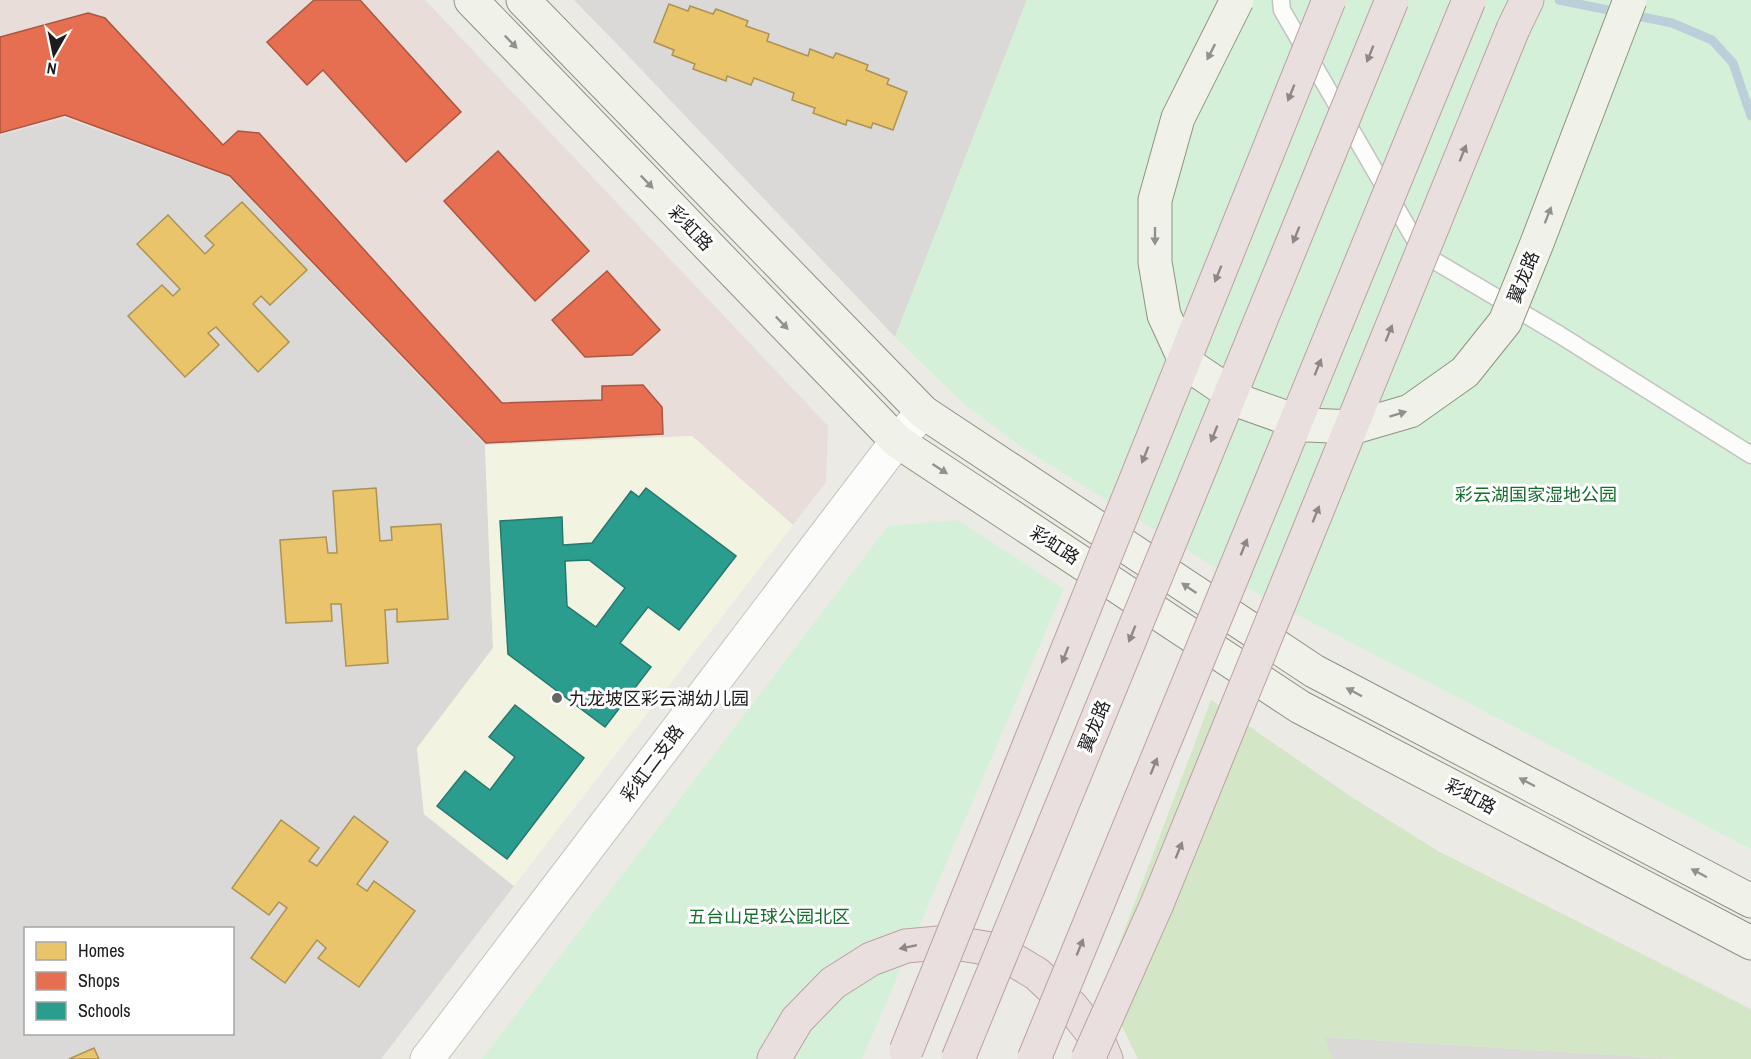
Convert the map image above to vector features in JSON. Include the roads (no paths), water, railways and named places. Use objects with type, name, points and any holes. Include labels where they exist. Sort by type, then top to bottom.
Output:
[{"type":"highway","points":[[904,1055],[1329,0]]},
{"type":"highway","name":"翼龙路","points":[[958,1059],[1392,0]]},
{"type":"highway","points":[[1088,1059],[1157,904],[1513,29],[1527,0]]},
{"type":"highway","points":[[1034,1059],[1468,2]]},
{"type":"highway","points":[[1108,1059],[1157,904]]},
{"type":"highway","points":[[774,1059],[797,1020],[832,983],[871,959],[906,946],[949,942],[997,950],[1037,974],[1072,1007],[1098,1040],[1108,1059]]},
{"type":"main road","name":"彩虹路","points":[[471,0],[897,441],[1300,707],[1751,943]]},
{"type":"main road","name":"彩虹路","points":[[523,0],[923,412],[1314,671],[1751,901]]},
{"type":"main road","name":"翼龙路","points":[[1237,0],[1178,118],[1155,200],[1155,262],[1164,315],[1186,363],[1245,404],[1307,424],[1355,427],[1410,411],[1465,372],[1505,322],[1630,0]]},
{"type":"street","name":"彩虹二支路","points":[[427,1059],[897,441],[923,412]]},
{"type":"lane","points":[[1281,0],[1282,10],[1423,254],[1560,335],[1751,455]]},
{"type":"waterway","points":[[1559,0],[1672,23],[1712,40],[1733,63],[1751,116]]},
{"type":"place","name":"九龙坡区彩云湖幼儿园","points":[[557,698]]},
{"type":"park label","name":"彩云湖国家湿地公园","points":[[1536,494]]},
{"type":"park label","name":"五台山足球公园北区","points":[[769,916]]}]
